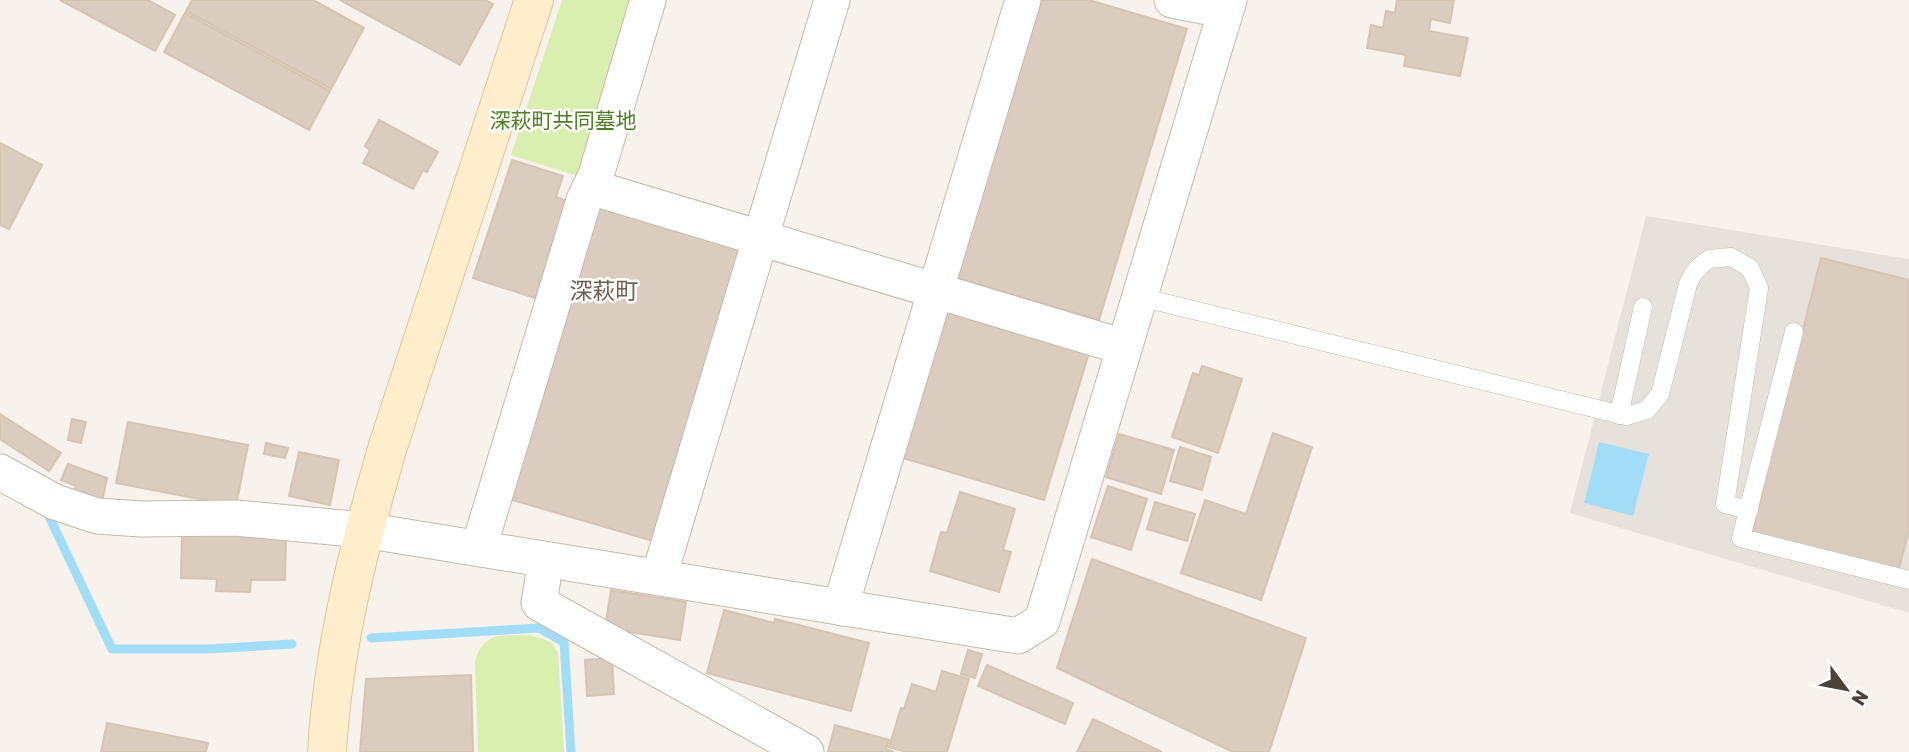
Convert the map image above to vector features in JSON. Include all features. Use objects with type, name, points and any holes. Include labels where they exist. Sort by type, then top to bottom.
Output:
[{"type":"street","points":[[327,752],[344,624],[364,530],[388,446],[534,0]]},
{"type":"street","points":[[481,549],[483,534],[539,346],[584,200],[596,175],[648,0]]},
{"type":"street","points":[[661,578],[663,563],[832,0]]},
{"type":"street","points":[[842,608],[1023,0]]},
{"type":"street","points":[[0,472],[55,502],[97,516],[141,519],[236,518],[364,530],[1018,636],[1042,621],[1139,297],[1218,3],[1172,0]]},
{"type":"street","points":[[590,187],[1107,342]]},
{"type":"street","points":[[546,560],[539,603],[806,752]]},
{"type":"lane","points":[[1139,297],[1619,415],[1637,414],[1647,410],[1660,394],[1693,274],[1709,259],[1731,257],[1750,268],[1759,288],[1725,504],[1749,510]]},
{"type":"lane","points":[[1619,415],[1643,306]]},
{"type":"lane","points":[[1794,332],[1741,538],[1909,580]]},
{"type":"shaded area","points":[[1646,216],[1909,259],[1909,613],[1570,513]]},
{"type":"green space","name":"深萩町共同墓地","points":[[562,0],[639,0],[584,178],[511,155]]},
{"type":"green space","points":[[530,635],[551,642],[558,653],[564,752],[478,752],[475,661],[479,651],[484,644],[496,637]]},
{"type":"water","points":[[1599,442],[1649,454],[1633,516],[1584,503]]},
{"type":"building","points":[[60,0],[148,0],[175,15],[155,51]]},
{"type":"building","points":[[192,0],[313,0],[364,28],[331,89],[186,11]]},
{"type":"building","points":[[340,0],[485,0],[493,4],[460,65]]},
{"type":"building","points":[[1041,0],[1089,0],[1187,29],[1099,320],[957,278]]},
{"type":"building","points":[[1397,0],[1454,0],[1450,23],[1431,19],[1429,31],[1468,38],[1460,76],[1404,66],[1406,55],[1367,48],[1371,25],[1383,28],[1386,11],[1395,13]]},
{"type":"building","points":[[185,13],[330,91],[309,130],[164,52]]},
{"type":"building","points":[[379,120],[438,152],[427,172],[423,170],[413,189],[363,163],[370,150],[365,146]]},
{"type":"building","points":[[0,143],[42,165],[9,229],[0,225]]},
{"type":"building","points":[[512,160],[563,176],[556,197],[567,201],[535,298],[473,278]]},
{"type":"building","points":[[597,205],[741,248],[653,541],[509,499]]},
{"type":"building","points":[[1821,258],[1909,280],[1909,529],[1899,569],[1752,533]]},
{"type":"building","points":[[944,310],[1089,353],[1044,500],[900,457]]},
{"type":"building","points":[[1202,366],[1242,379],[1218,453],[1172,437],[1193,373],[1199,375]]},
{"type":"building","points":[[0,414],[61,453],[49,471],[0,439]]},
{"type":"building","points":[[72,419],[86,422],[81,443],[68,440]]},
{"type":"building","points":[[128,422],[248,445],[236,506],[116,483]]},
{"type":"building","points":[[1273,433],[1312,447],[1261,600],[1181,573],[1205,500],[1246,514]]},
{"type":"building","points":[[1119,434],[1174,450],[1161,494],[1106,477]]},
{"type":"building","points":[[266,443],[288,448],[285,458],[264,454]]},
{"type":"building","points":[[1180,447],[1211,457],[1202,490],[1170,481]]},
{"type":"building","points":[[299,452],[339,460],[330,505],[289,496]]},
{"type":"building","points":[[68,464],[107,478],[102,502],[74,491],[76,486],[61,480]]},
{"type":"building","points":[[1108,486],[1147,499],[1131,550],[1091,537]]},
{"type":"building","points":[[960,492],[1015,509],[1003,550],[1011,552],[999,592],[930,571],[941,532],[947,533]]},
{"type":"building","points":[[1155,502],[1195,514],[1187,541],[1147,529]]},
{"type":"building","points":[[182,535],[286,536],[285,580],[251,580],[250,592],[216,591],[217,579],[181,578]]},
{"type":"building","points":[[1092,559],[1306,638],[1269,752],[1233,752],[1057,668]]},
{"type":"building","points":[[611,590],[686,602],[680,640],[605,628]]},
{"type":"building","points":[[724,610],[774,623],[775,619],[869,643],[851,711],[707,673]]},
{"type":"building","points":[[968,650],[982,654],[975,678],[961,674]]},
{"type":"building","points":[[612,658],[614,694],[587,696],[585,660]]},
{"type":"building","points":[[987,665],[1073,703],[1065,724],[978,686]]},
{"type":"building","points":[[942,671],[969,679],[947,752],[906,752],[889,747],[901,708],[904,709],[912,684],[936,692]]},
{"type":"building","points":[[471,675],[473,752],[360,752],[366,679]]},
{"type":"building","points":[[1093,719],[1162,752],[1077,752]]},
{"type":"building","points":[[107,723],[208,743],[206,752],[101,752]]},
{"type":"building","points":[[835,725],[889,740],[886,749],[894,752],[828,752]]},
{"type":"waterway","points":[[46,510],[112,649],[208,649],[292,644]]},
{"type":"waterway","points":[[371,638],[539,628],[564,642],[571,752]]},
{"type":"district","name":"深萩町","points":[[604,291]]}]
